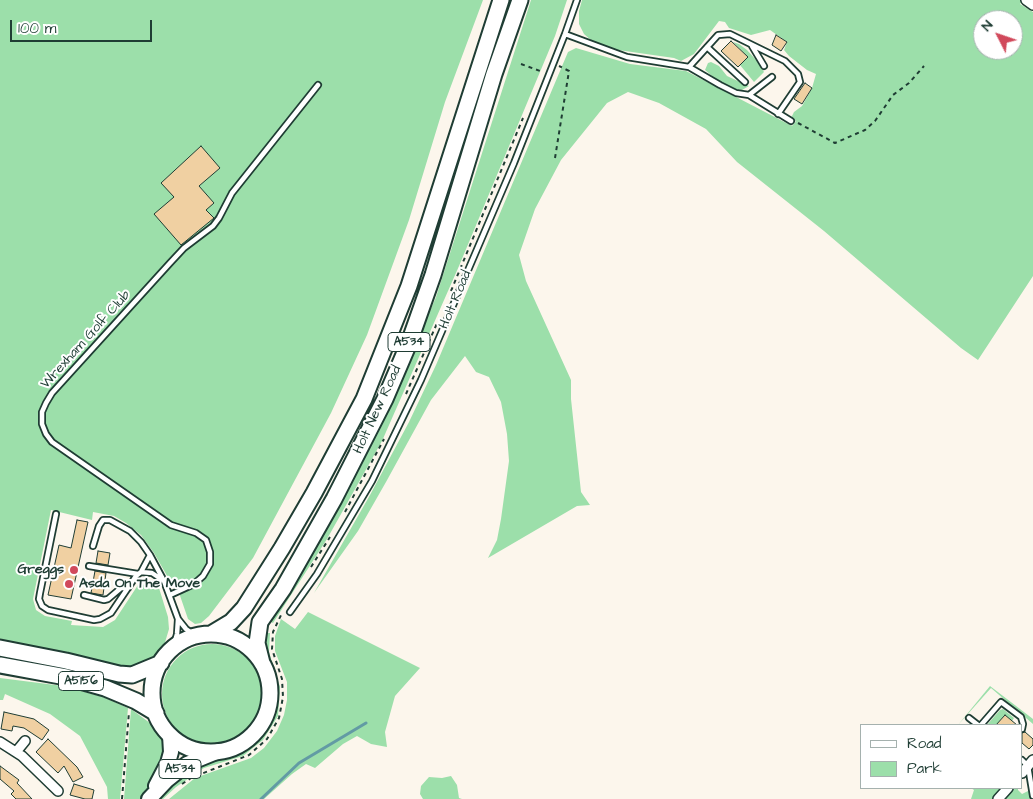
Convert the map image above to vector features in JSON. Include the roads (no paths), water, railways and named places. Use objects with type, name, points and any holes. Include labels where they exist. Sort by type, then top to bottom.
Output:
[{"type":"highway","name":"Holt New Road","points":[[204,635],[231,622],[244,608],[314,494],[364,398],[409,286],[501,0]]},
{"type":"highway","name":"Holt New Road","points":[[262,663],[257,643],[260,622],[283,589],[334,499],[385,399],[409,343],[433,275],[494,74],[520,0]]},
{"type":"highway","points":[[204,635],[226,636],[240,642],[253,651],[262,663],[268,678],[270,695],[267,711],[260,726],[249,738],[235,747],[206,752],[192,749],[170,735],[156,713],[153,687],[155,674],[173,648],[184,641],[204,635]]},
{"type":"highway","name":"A5156","points":[[0,648],[119,674],[132,675],[161,663]]},
{"type":"highway","name":"A5156","points":[[0,665],[66,677],[106,688],[130,698],[156,713]]},
{"type":"main road","name":"A534","points":[[149,799],[168,763],[171,752],[170,735]]},
{"type":"main road","name":"A534","points":[[149,799],[166,780],[187,764],[219,751]]},
{"type":"street","points":[[1026,0],[1033,5]]},
{"type":"street","points":[[16,752],[25,741]]},
{"type":"street","points":[[0,742],[16,752],[48,788],[58,791]]},
{"type":"street","points":[[998,799],[1007,789]]},
{"type":"lane","name":"Holt Road","points":[[290,612],[317,574],[372,481],[417,388],[514,164],[577,0]]},
{"type":"lane","points":[[565,34],[627,57],[689,67],[736,93],[749,95],[791,121]]},
{"type":"lane","points":[[689,67],[718,36],[730,34],[785,61],[798,74],[800,82],[778,114]]},
{"type":"lane","points":[[751,44],[764,66]]},
{"type":"lane","points":[[707,47],[745,82]]},
{"type":"lane","points":[[749,95],[772,77]]},
{"type":"lane","name":"Wrexham Golf Club","points":[[170,595],[194,584],[203,576],[210,564],[210,552],[206,540],[196,533],[171,525],[52,442],[42,424],[42,412],[52,393],[170,263],[184,248],[213,226],[232,193],[318,85]]},
{"type":"lane","points":[[56,514],[39,600],[42,606],[54,612],[94,620],[111,613],[150,555]]},
{"type":"lane","points":[[93,546],[100,522],[106,519],[130,531],[141,542],[164,581],[178,619],[178,634],[173,648]]},
{"type":"lane","points":[[89,566],[152,573],[164,581]]},
{"type":"lane","points":[[84,595],[104,600],[121,588],[128,588]]},
{"type":"lane","points":[[178,619],[186,629],[204,635]]},
{"type":"lane","points":[[981,724],[1001,702],[1021,717],[1023,724]]},
{"type":"lane","points":[[969,718],[978,724]]},
{"type":"lane","points":[[1026,765],[1033,796]]},
{"type":"waterway","points":[[261,799],[299,763],[366,723]]},
{"type":"place","name":"Greggs","points":[[74,570]]},
{"type":"place","name":"Asda On The Move","points":[[69,584]]}]
